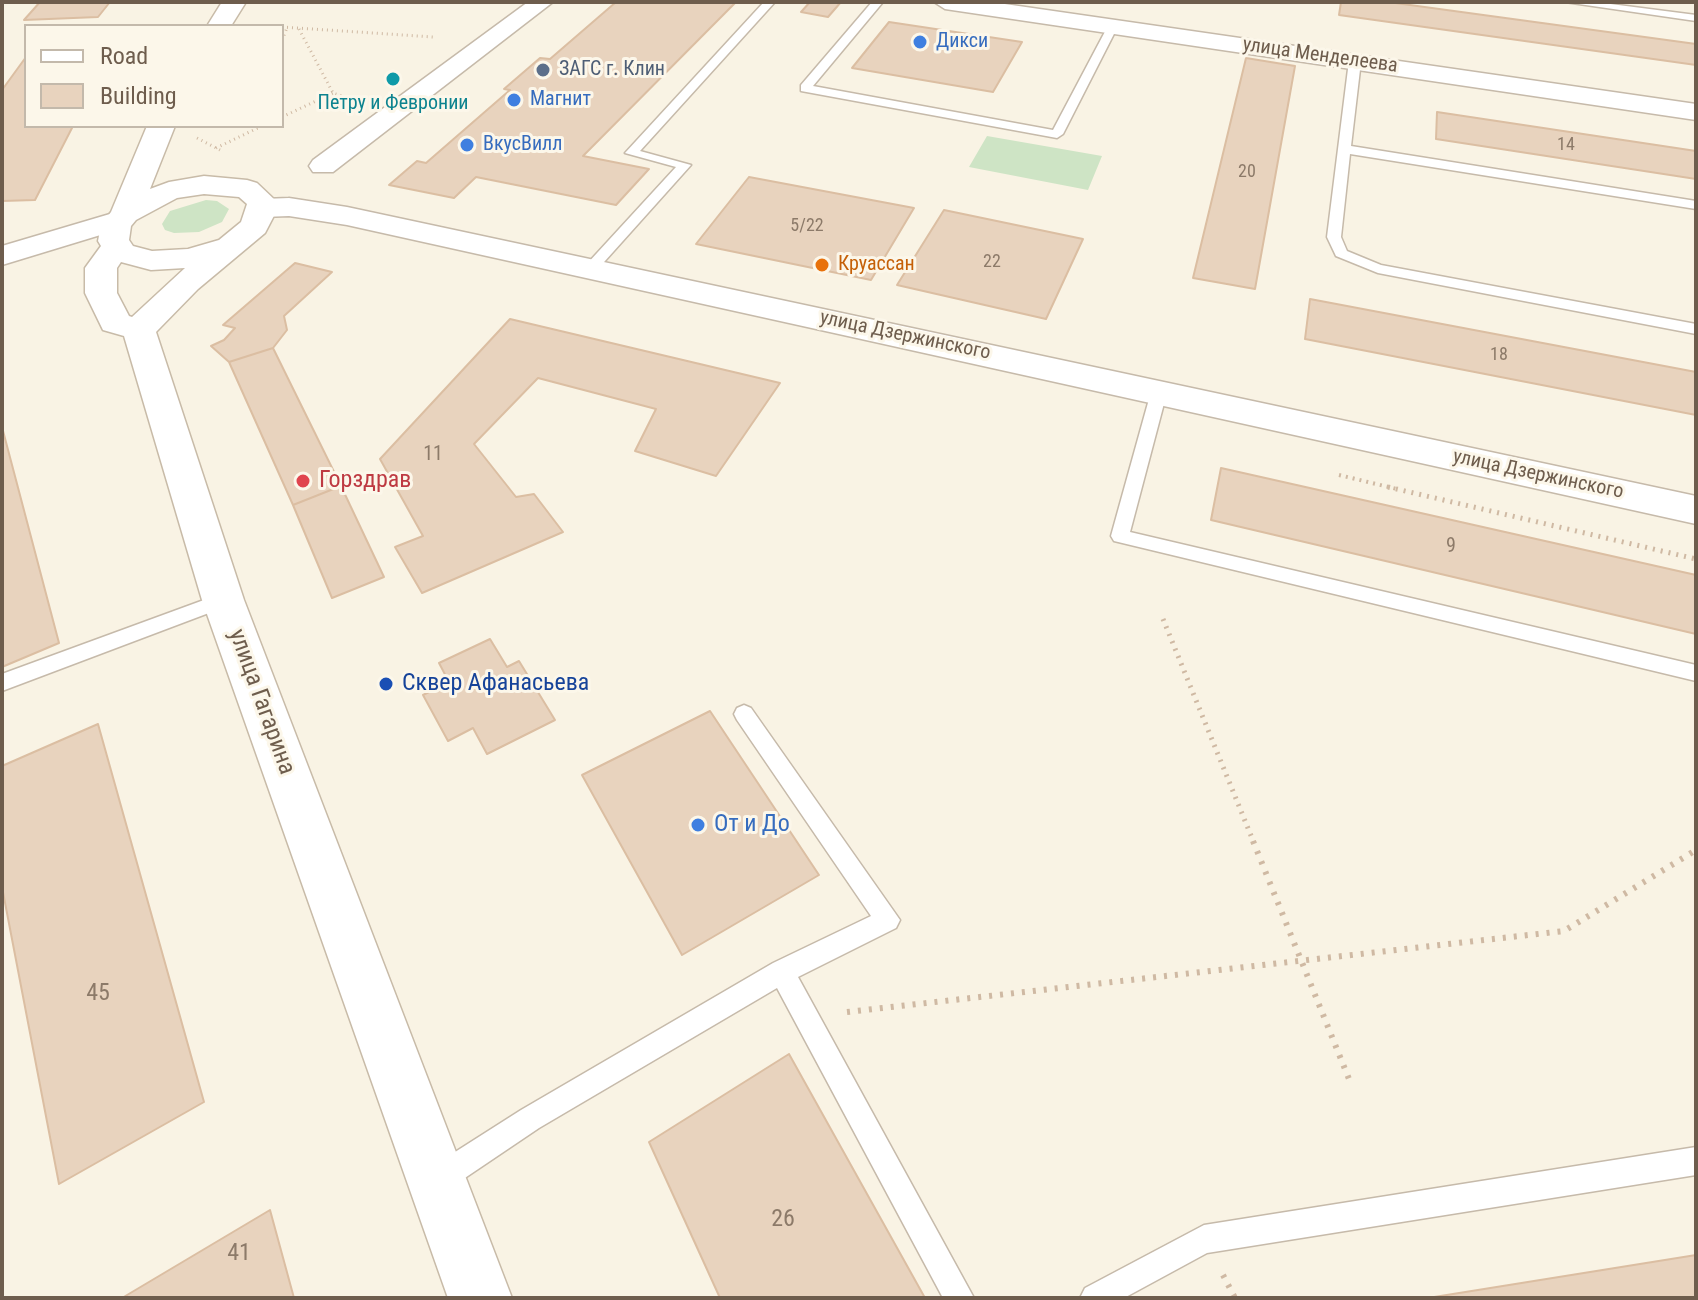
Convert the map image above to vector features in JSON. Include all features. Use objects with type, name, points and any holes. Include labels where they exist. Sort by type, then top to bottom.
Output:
[{"type":"street","points":[[220,24],[234,2]]},
{"type":"street","points":[[323,166],[542,2]]},
{"type":"street","name":"улица Менделеева","points":[[945,2],[1696,112]]},
{"type":"street","points":[[158,131],[176,163],[191,175],[247,189],[261,201],[263,208],[261,218],[243,237],[187,282],[139,330],[115,323],[101,293],[101,268],[119,231],[158,131]]},
{"type":"street","points":[[2,256],[119,231],[169,191],[221,184]]},
{"type":"street","name":"улица Дзержинского","points":[[263,208],[318,210],[1696,510]]},
{"type":"street","points":[[119,231],[135,258],[170,261],[209,253],[243,237]]},
{"type":"street","name":"улица Гагарина","points":[[139,330],[223,600],[480,1298]]},
{"type":"lane","points":[[591,268],[685,165],[631,153],[770,2]]},
{"type":"lane","points":[[878,2],[805,88],[1057,134],[1113,26]]},
{"type":"lane","points":[[1570,2],[1696,18]]},
{"type":"lane","points":[[1355,61],[1334,237],[1335,245],[1352,260],[1378,269],[1696,329]]},
{"type":"lane","points":[[1344,149],[1696,205]]},
{"type":"lane","points":[[1159,392],[1120,536],[1696,673]]},
{"type":"lane","points":[[2,683],[223,600]]},
{"type":"lane","points":[[437,1180],[530,1119],[782,972],[888,920],[744,714]]},
{"type":"lane","points":[[782,972],[959,1298]]},
{"type":"lane","points":[[1095,1298],[1204,1239],[1696,1161]]},
{"type":"path","points":[[284,28],[437,38]]},
{"type":"path","points":[[299,28],[333,93]]},
{"type":"path","points":[[284,116],[333,93],[362,102]]},
{"type":"path","points":[[248,133],[249,128]]},
{"type":"path","points":[[216,148],[258,128]]},
{"type":"path","points":[[1163,619],[1351,1084]]},
{"type":"path","points":[[806,1017],[1564,931],[1696,850]]},
{"type":"green space","points":[[987,136],[1102,156],[1088,190],[969,167]]},
{"type":"green space","points":[[206,200],[217,201],[229,209],[222,222],[199,232],[174,233],[165,230],[162,224],[170,211]]},
{"type":"building","points":[[40,2],[110,2],[98,17],[24,20]]},
{"type":"building","points":[[616,2],[736,2],[583,156],[649,169],[616,205],[476,177],[454,198],[389,185],[417,161],[426,163],[510,90],[504,89],[540,58],[550,59]]},
{"type":"building","points":[[810,2],[841,2],[828,17],[801,12]]},
{"type":"building","points":[[1341,2],[1388,2],[1696,44],[1696,65],[1339,15]]},
{"type":"building","points":[[889,22],[1022,42],[993,92],[852,68]]},
{"type":"building","points":[[1246,58],[1295,66],[1255,289],[1193,278]]},
{"type":"building","points":[[24,60],[24,128],[72,128],[35,200],[2,201],[2,90]]},
{"type":"building","points":[[1437,112],[1696,151],[1696,179],[1436,139]]},
{"type":"building","points":[[749,177],[914,208],[871,280],[696,244]]},
{"type":"building","points":[[944,210],[1083,239],[1046,319],[897,285]]},
{"type":"building","points":[[295,263],[332,272],[284,316],[287,330],[273,348],[229,362],[211,346],[224,340],[235,328],[223,325]]},
{"type":"building","points":[[1310,299],[1696,372],[1696,415],[1305,339]]},
{"type":"building","points":[[510,319],[780,383],[716,476],[635,451],[656,409],[538,378],[474,444],[516,497],[534,494],[563,532],[422,593],[395,547],[423,536],[380,459]]},
{"type":"building","points":[[273,348],[341,486],[293,505],[229,362]]},
{"type":"building","points":[[2,427],[59,643],[2,667]]},
{"type":"building","points":[[1221,468],[1696,575],[1696,634],[1211,520]]},
{"type":"building","points":[[341,486],[384,577],[332,598],[293,505]]},
{"type":"building","points":[[490,639],[507,667],[519,661],[555,720],[487,754],[473,728],[448,741],[423,695],[449,682],[439,663]]},
{"type":"building","name":"От и До","points":[[710,711],[819,875],[682,955],[582,775]]},
{"type":"building","points":[[98,724],[204,1102],[59,1184],[2,887],[2,766]]},
{"type":"building","points":[[789,1054],[925,1298],[720,1298],[649,1142]]},
{"type":"building","points":[[270,1210],[294,1298],[122,1298]]},
{"type":"building","points":[[1696,1255],[1696,1298],[1428,1298]]},
{"type":"place","name":"Дикси","points":[[920,42]]},
{"type":"place","name":"ЗАГС г. Клин","points":[[543,70]]},
{"type":"place","name":"Петру и Февронии","points":[[393,79]]},
{"type":"place","name":"Магнит","points":[[514,100]]},
{"type":"place","name":"ВкусВилл","points":[[467,145]]},
{"type":"place","name":"Круассан","points":[[822,265]]},
{"type":"place","name":"Горздрав","points":[[303,481]]},
{"type":"place","name":"Сквер Афанасьева","points":[[386,684]]},
{"type":"place","name":"От и До","points":[[698,825]]}]
